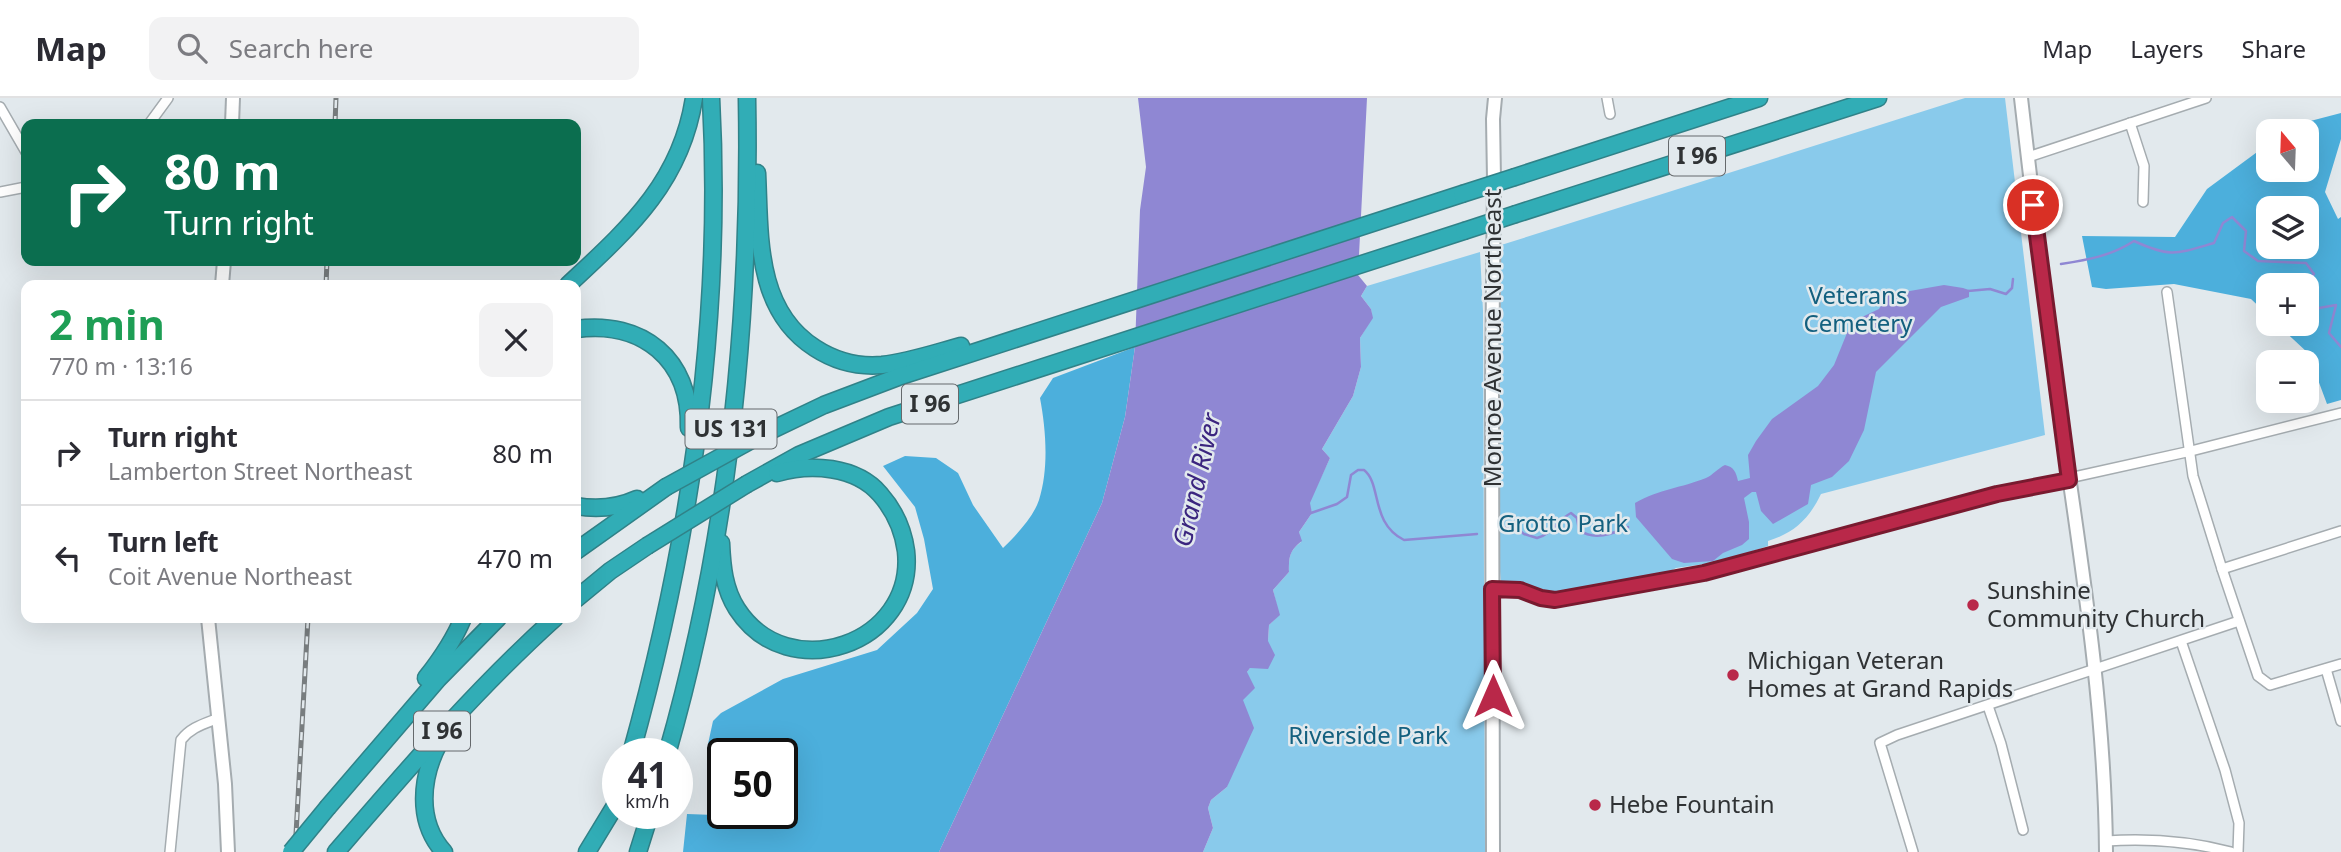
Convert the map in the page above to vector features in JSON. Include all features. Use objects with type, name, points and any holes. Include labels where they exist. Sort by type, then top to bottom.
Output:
[{"type":"highway","points":[[573,280],[632,225],[653,199],[671,171],[684,139],[694,98]]},
{"type":"highway","name":"US 131","points":[[635,738],[667,614],[688,505],[708,316],[713,228],[712,98]]},
{"type":"highway","points":[[748,98],[756,146],[761,241],[766,279],[783,318],[806,342],[825,354],[845,361],[883,365],[1002,335],[1052,327]]},
{"type":"highway","name":"US 131","points":[[671,738],[690,666],[720,515],[743,312],[748,98]]},
{"type":"highway","name":"I 96","points":[[581,547],[666,487],[757,437],[824,405],[873,386],[1759,98]]},
{"type":"highway","name":"I 96","points":[[581,595],[647,546],[752,481],[799,455],[889,417],[1878,98]]},
{"type":"highway","points":[[581,329],[601,327],[623,330],[652,345],[673,366],[681,381],[689,411],[688,505]]},
{"type":"highway","points":[[720,515],[725,582],[737,609],[755,628],[775,643],[816,651],[841,647],[866,636],[887,616],[901,594],[907,565],[904,532],[879,493],[866,481],[850,474],[814,467],[788,469],[752,481]]},
{"type":"highway","points":[[581,507],[612,508],[666,487]]},
{"type":"highway","points":[[374,752],[394,717],[441,659],[461,623]]},
{"type":"highway","name":"I 96","points":[[291,852],[438,678],[493,623]]},
{"type":"highway","name":"I 96","points":[[336,852],[465,704],[549,623]]},
{"type":"highway","points":[[444,852],[430,827],[425,809],[424,789],[428,765],[465,704]]},
{"type":"highway","points":[[587,852],[602,827]]},
{"type":"highway","points":[[601,852],[609,829]]},
{"type":"highway","points":[[638,852],[645,829]]},
{"type":"main road","points":[[232,119],[233,98]]},
{"type":"main road","name":"Monroe Avenue Northeast","points":[[1487,98],[1493,119]]},
{"type":"main road","name":"Monroe Avenue Northeast","points":[[1493,852],[1495,98]]},
{"type":"main road","points":[[2021,98],[2038,253],[2095,669],[2106,847]]},
{"type":"main road","points":[[209,623],[225,783],[228,852]]},
{"type":"street","points":[[153,119],[168,98]]},
{"type":"street","points":[[1607,98],[1610,114]]},
{"type":"street","points":[[2028,157],[2206,98]]},
{"type":"street","points":[[0,107],[21,143]]},
{"type":"street","points":[[2130,122],[2144,166],[2143,202]]},
{"type":"street","points":[[0,192],[21,188]]},
{"type":"street","points":[[2167,292],[2193,476],[2221,569],[2258,676],[2270,685],[2341,664]]},
{"type":"street","points":[[1492,589],[1520,590],[1555,600],[1663,582],[1997,494],[2069,480],[2341,413]]},
{"type":"street","points":[[2221,569],[2341,531]]},
{"type":"street","points":[[1913,852],[1880,743],[1897,735],[2239,621]]},
{"type":"street","points":[[2181,641],[2225,770],[2239,823],[2238,852]]},
{"type":"street","points":[[2326,669],[2341,721]]},
{"type":"street","points":[[1988,706],[2001,744],[2023,830]]},
{"type":"street","points":[[170,852],[181,740],[197,726],[219,719]]},
{"type":"street","points":[[2106,847],[2168,840],[2231,852]]},
{"type":"green space","name":"Veterans Cemetery","points":[[1965,98],[2005,98],[2045,435],[1821,494],[1800,524],[1786,534],[1768,541],[1768,546],[1719,562],[1676,568],[1660,577],[1551,595],[1524,586],[1501,585],[1499,558],[1496,556],[1498,246]]},
{"type":"green space","name":"Riverside Park","points":[[1480,252],[1483,311],[1485,852],[1203,852],[1213,828],[1208,808],[1211,800],[1227,787],[1247,672],[1268,641],[1269,625],[1279,615],[1273,590],[1289,572],[1290,555],[1301,542],[1299,532],[1312,513],[1309,503],[1330,458],[1322,449],[1353,396],[1361,367],[1360,338],[1372,318],[1371,309],[1361,296],[1367,286]]},
{"type":"shaded area","points":[[2341,113],[2341,139],[2325,192],[2338,219],[2341,217],[2341,400],[2327,404],[2319,383],[2319,350],[2305,350],[2290,336],[2319,336],[2319,273],[2256,273],[2256,304],[2251,299],[2174,284],[2106,289],[2092,287],[2082,236],[2175,237],[2207,189],[2256,153],[2256,182],[2319,182],[2318,119]]},
{"type":"shaded area","points":[[1135,347],[1125,417],[1102,503],[939,852],[683,852],[685,829],[693,829],[693,814],[707,815],[707,829],[798,829],[798,738],[709,738],[713,721],[721,713],[783,679],[877,650],[917,613],[933,589],[915,507],[883,466],[905,456],[936,458],[958,473],[973,505],[1003,548],[1028,520],[1039,500],[1046,449],[1040,398],[1053,378]]},
{"type":"water","name":"Grand River","points":[[1138,98],[1367,98],[1358,275],[1367,286],[1361,296],[1371,309],[1373,318],[1360,338],[1361,367],[1353,396],[1322,449],[1330,458],[1310,503],[1312,513],[1299,532],[1302,541],[1291,555],[1289,572],[1273,590],[1280,615],[1269,625],[1268,641],[1275,655],[1268,669],[1250,668],[1247,672],[1255,688],[1243,700],[1254,728],[1227,787],[1211,800],[1208,808],[1213,828],[1203,852],[939,852],[1102,503],[1125,417],[1135,347],[1140,210],[1146,167]]},
{"type":"water","points":[[1944,285],[1969,290],[1969,297],[1941,307],[1876,372],[1864,430],[1849,461],[1832,477],[1811,485],[1808,504],[1773,524],[1761,511],[1756,492],[1752,492],[1744,498],[1749,539],[1742,545],[1723,553],[1713,561],[1684,563],[1672,559],[1636,517],[1635,503],[1706,478],[1725,465],[1734,470],[1738,481],[1750,478],[1748,455],[1756,441],[1772,419],[1818,386],[1834,365],[1847,333],[1862,317],[1879,309],[1887,295]]},
{"type":"waterway","points":[[2061,264],[2108,254],[2134,241],[2166,252],[2191,250],[2214,243],[2223,223],[2232,217],[2246,231],[2244,251],[2258,261],[2306,263],[2313,273]]},
{"type":"waterway","points":[[1968,291],[1990,289],[2006,294],[2012,288],[2013,279]]},
{"type":"waterway","points":[[2319,308],[2336,305],[2329,333],[2341,347]]},
{"type":"waterway","points":[[1311,513],[1337,504],[1347,497],[1351,475],[1358,470],[1364,470],[1373,484],[1386,524],[1404,540],[1477,534]]},
{"type":"waterway","points":[[1502,528],[1515,527],[1524,534],[1537,538],[1548,533],[1571,513],[1577,518],[1579,530],[1591,535],[1609,534],[1628,527]]},
{"type":"railway","points":[[335,119],[336,98]]},
{"type":"railway","points":[[326,280],[327,266]]},
{"type":"railway","points":[[295,852],[308,623]]},
{"type":"place","name":"Sunshine Community Church","points":[[1973,605]]},
{"type":"place","name":"Michigan Veteran Homes at Grand Rapids","points":[[1733,675]]},
{"type":"place","name":"Hebe Fountain","points":[[1595,805]]},
{"type":"route","points":[[1493,696],[1492,589],[1520,590],[1555,600],[1663,582],[1997,494],[2069,480],[2033,205]]},
{"type":"park label","name":"Grotto Park","points":[[1563,524]]}]
